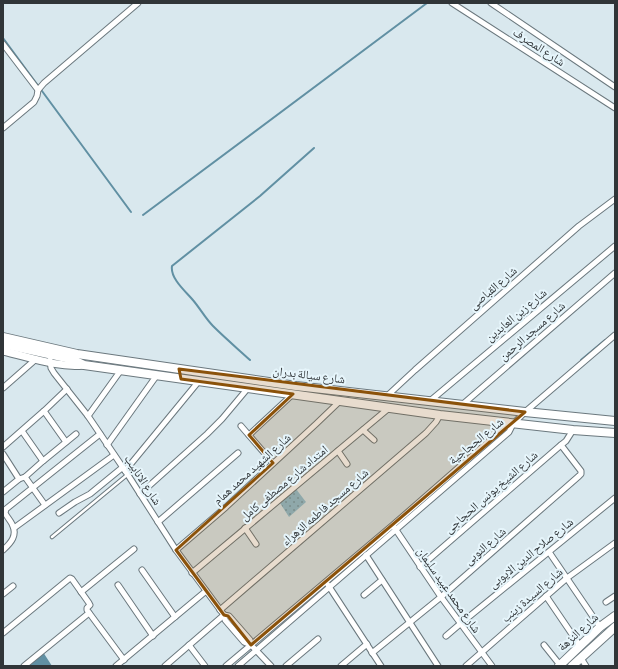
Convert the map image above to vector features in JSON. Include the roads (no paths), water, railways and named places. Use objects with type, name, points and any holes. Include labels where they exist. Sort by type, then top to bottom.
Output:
[{"type":"main road","name":"شارع سيالة بدران","points":[[3,337],[76,354],[296,386],[615,421]]},
{"type":"main road","name":"شارع سيالة بدران","points":[[3,344],[50,358],[71,359],[84,365],[440,415],[513,424],[615,433]]},
{"type":"main road","points":[[179,369],[181,379]]},
{"type":"main road","name":"شارع النزهة","points":[[559,665],[611,618]]},
{"type":"main road","name":"شارع النزهة","points":[[572,666],[614,630]]},
{"type":"street","points":[[3,128],[34,102],[38,90],[44,83],[138,3]]},
{"type":"street","name":"شارع المصرف","points":[[452,3],[615,108]]},
{"type":"street","name":"شارع المصرف","points":[[491,3],[615,87]]},
{"type":"street","points":[[3,44],[38,90]]},
{"type":"street","name":"شارع القباصى","points":[[387,396],[579,226],[615,199]]},
{"type":"street","name":"شارع زين العابدين","points":[[430,401],[615,246]]},
{"type":"street","name":"شارع مسجد الرحمن","points":[[462,405],[615,273]]},
{"type":"street","name":"شارع الحجاجية","points":[[238,666],[366,555],[394,527],[504,428],[513,424],[525,412],[615,336]]},
{"type":"street","name":"شارع سيالة بدران","points":[[4,353],[36,359],[50,358]]},
{"type":"street","name":"شارع الانابيب","points":[[50,358],[51,368],[54,373],[88,416],[176,550],[222,613],[225,620],[244,642],[251,644],[271,666]]},
{"type":"street","points":[[3,388],[36,359]]},
{"type":"street","points":[[88,416],[121,370]]},
{"type":"street","points":[[107,445],[157,375]]},
{"type":"street","points":[[59,513],[125,471],[199,381]]},
{"type":"street","points":[[140,494],[207,434],[222,419],[248,388]]},
{"type":"street","points":[[3,446],[67,389]]},
{"type":"street","points":[[249,435],[293,394]]},
{"type":"street","name":"شارع الشهيد محمد همام","points":[[176,550],[226,507],[340,401]]},
{"type":"street","name":"امتداد شارع مصطفى كامل","points":[[192,573],[389,408]]},
{"type":"street","points":[[44,411],[66,442]]},
{"type":"street","name":"شارع مسجد فاطمه الزهراء","points":[[165,666],[222,613],[426,433],[440,415]]},
{"type":"street","points":[[241,426],[273,464]]},
{"type":"street","points":[[22,430],[43,460]]},
{"type":"street","points":[[363,430],[374,440]]},
{"type":"street","name":"شارع الشيخ يونس الحجاجى","points":[[420,567],[566,441],[573,430]]},
{"type":"street","points":[[3,492],[76,434]]},
{"type":"street","points":[[3,550],[13,540],[14,535],[14,528],[5,513],[6,510],[100,434]]},
{"type":"street","name":"شارع النوبى","points":[[372,653],[440,597],[581,474],[581,471],[561,445]]},
{"type":"street","points":[[338,451],[347,464]]},
{"type":"street","points":[[158,522],[238,453]]},
{"type":"street","points":[[3,454],[22,478],[33,488],[45,505]]},
{"type":"street","points":[[14,528],[114,455]]},
{"type":"street","name":"شارع صلاح الدين الايوبى","points":[[446,636],[615,498]]},
{"type":"street","name":"شارع الحجاجية","points":[[226,666],[325,581],[394,527]]},
{"type":"street","name":"شارع محمد عبيد سليمان","points":[[394,527],[440,597],[492,666]]},
{"type":"street","points":[[245,528],[256,544]]},
{"type":"street","name":"شارع السيدة زينب","points":[[466,666],[567,578],[615,543]]},
{"type":"street","points":[[81,592],[134,549]]},
{"type":"street","points":[[549,552],[600,627]]},
{"type":"street","points":[[366,555],[438,666]]},
{"type":"street","points":[[142,570],[175,617]]},
{"type":"street","points":[[3,633],[70,578],[89,603],[90,605],[87,608],[89,612],[124,660]]},
{"type":"street","points":[[364,595],[382,580]]},
{"type":"street","points":[[325,581],[381,666]]},
{"type":"street","points":[[3,594],[13,586]]},
{"type":"street","points":[[118,586],[153,636]]},
{"type":"street","points":[[116,666],[206,591]]},
{"type":"street","points":[[546,596],[580,646]]},
{"type":"street","points":[[606,602],[615,596]]},
{"type":"street","points":[[24,666],[89,612]]},
{"type":"street","points":[[611,618],[614,630]]},
{"type":"street","points":[[286,666],[318,639]]},
{"type":"street","points":[[341,666],[367,644]]},
{"type":"street","points":[[189,645],[205,666]]},
{"type":"street","points":[[544,645],[559,665]]},
{"type":"street","points":[[581,658],[586,666]]},
{"type":"lane","points":[[52,537],[125,471]]},
{"type":"waterway","points":[[143,215],[427,3]]},
{"type":"waterway","points":[[3,38],[131,212]]},
{"type":"waterway","points":[[250,360],[210,323],[195,302],[176,280],[173,275],[172,266],[260,196],[314,148]]},
{"type":"waterway","points":[[581,360],[605,340]]}]
